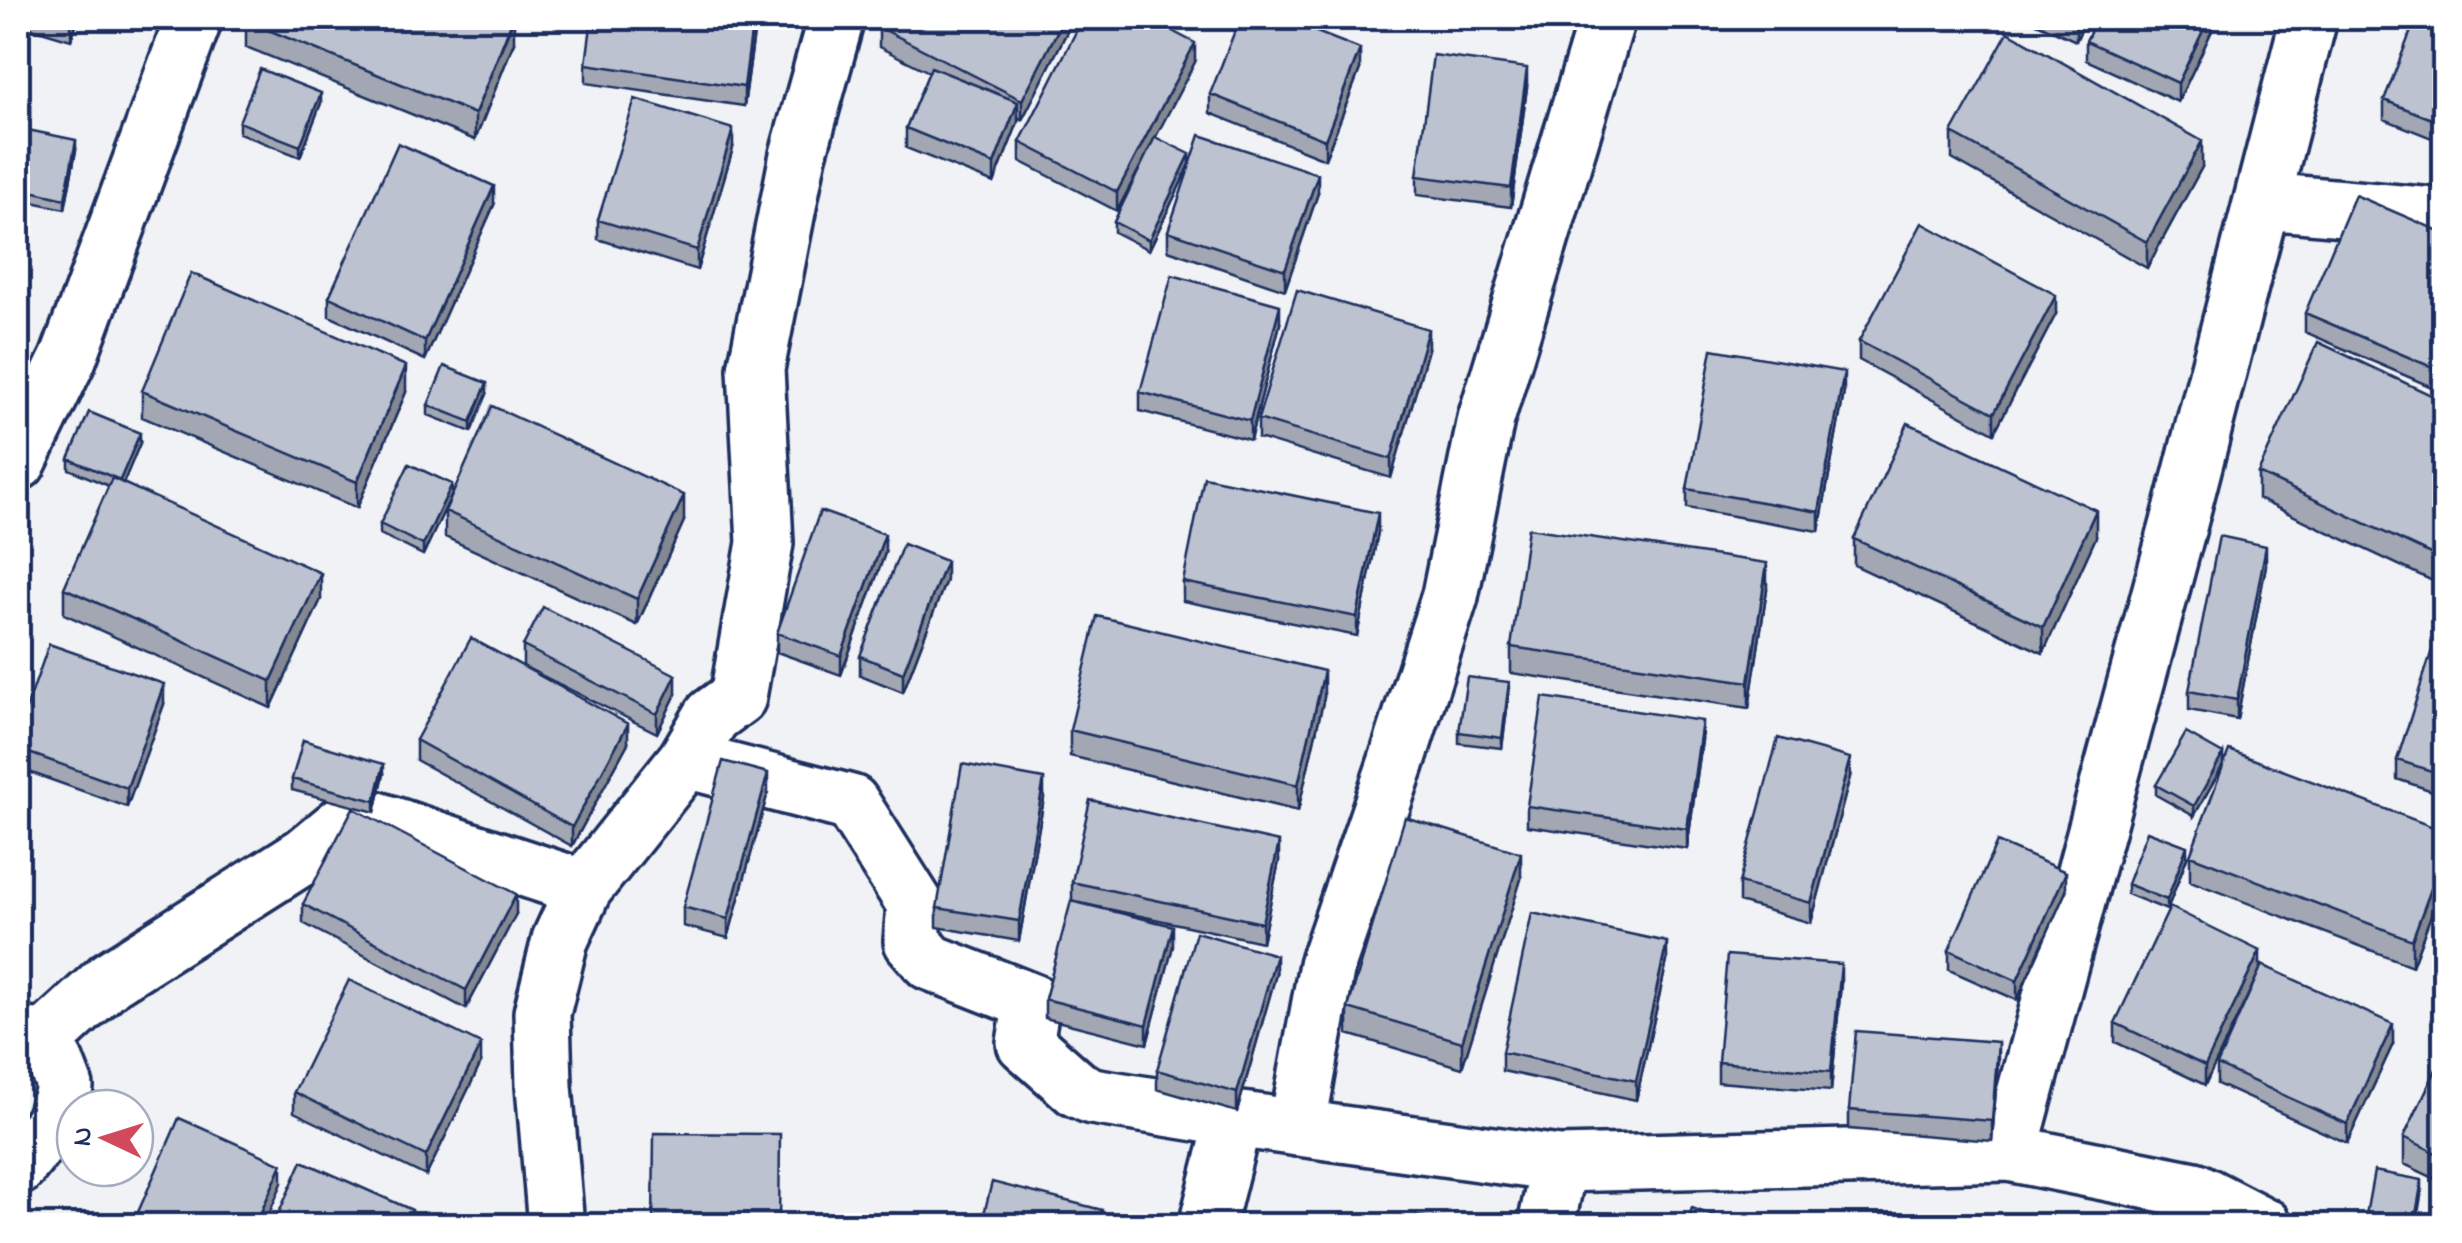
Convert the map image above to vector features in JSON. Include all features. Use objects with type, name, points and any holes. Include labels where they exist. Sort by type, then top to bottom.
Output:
[{"type":"street","points":[[18,462],[68,358],[194,18]]},
{"type":"street","points":[[556,1226],[542,1014],[560,940],[584,888],[686,760],[712,716],[738,697],[765,542],[756,369],[798,155],[836,18]]},
{"type":"street","points":[[1297,1128],[1327,964],[1450,596],[1486,419],[1606,18]]},
{"type":"street","points":[[2009,1153],[2264,200],[2309,18]]},
{"type":"street","points":[[2264,200],[2444,217]]},
{"type":"street","points":[[686,760],[851,803],[915,904],[912,941],[930,962],[1032,1002],[1024,1042],[1078,1090],[1092,1096],[1560,1164],[2009,1153],[2194,1190],[2264,1226]]},
{"type":"street","points":[[18,1167],[53,1123],[64,1088],[32,1037],[110,978],[305,854],[356,813],[584,888]]},
{"type":"street","points":[[1207,1226],[1234,1119]]},
{"type":"street","points":[[1546,1226],[1560,1164]]},
{"type":"building","points":[[513,18],[475,114],[246,21]]},
{"type":"building","points":[[592,18],[753,18],[744,87],[586,64]]},
{"type":"building","points":[[884,18],[1064,18],[1022,100],[879,27]]},
{"type":"building","points":[[1083,18],[1147,18],[1195,43],[1117,192],[1020,142]]},
{"type":"building","points":[[1240,18],[1281,18],[1360,49],[1325,140],[1210,94]]},
{"type":"building","points":[[2097,18],[2209,18],[2178,83],[2086,41]]},
{"type":"building","points":[[2416,18],[2444,18],[2444,124],[2384,100]]},
{"type":"building","points":[[2008,32],[2202,141],[2147,242],[1952,133]]},
{"type":"building","points":[[1433,55],[1527,68],[1511,188],[1417,176]]},
{"type":"building","points":[[931,67],[1018,102],[994,164],[906,128]]},
{"type":"building","points":[[260,69],[321,93],[300,146],[239,122]]},
{"type":"building","points":[[635,99],[733,129],[697,250],[598,220]]},
{"type":"building","points":[[28,130],[76,140],[65,199],[18,188]]},
{"type":"building","points":[[1200,135],[1318,174],[1285,270],[1168,231]]},
{"type":"building","points":[[1155,137],[1190,154],[1149,240],[1114,222]]},
{"type":"building","points":[[398,143],[494,186],[425,341],[329,297]]},
{"type":"building","points":[[2355,195],[2444,233],[2444,343],[2434,368],[2305,313]]},
{"type":"building","points":[[1922,223],[2056,295],[1994,413],[1859,341]]},
{"type":"building","points":[[191,273],[406,366],[357,482],[142,391]]},
{"type":"building","points":[[1172,275],[1280,305],[1250,421],[1140,392]]},
{"type":"building","points":[[1297,290],[1428,329],[1391,459],[1258,419]]},
{"type":"building","points":[[2318,342],[2444,401],[2444,546],[2439,558],[2258,473]]},
{"type":"building","points":[[1712,349],[1844,372],[1819,512],[1687,489]]},
{"type":"building","points":[[444,366],[487,383],[471,422],[428,405]]},
{"type":"building","points":[[492,406],[684,495],[637,599],[445,511]]},
{"type":"building","points":[[89,412],[140,433],[120,480],[69,459]]},
{"type":"building","points":[[1908,423],[2096,510],[2043,627],[1854,539]]},
{"type":"building","points":[[409,464],[452,484],[423,545],[380,524]]},
{"type":"building","points":[[1204,477],[1378,513],[1357,617],[1183,582]]},
{"type":"building","points":[[112,478],[321,573],[271,681],[64,588]]},
{"type":"building","points":[[820,511],[885,534],[841,656],[777,633]]},
{"type":"building","points":[[1528,528],[1767,563],[1749,682],[1511,647]]},
{"type":"building","points":[[2219,536],[2266,546],[2237,700],[2189,691]]},
{"type":"building","points":[[903,544],[946,561],[903,673],[860,656]]},
{"type":"building","points":[[543,607],[676,675],[657,714],[523,646]]},
{"type":"building","points":[[1097,616],[1324,671],[1298,785],[1070,730]]},
{"type":"building","points":[[471,638],[628,724],[572,827],[416,740]]},
{"type":"building","points":[[49,644],[164,684],[127,788],[18,749],[18,732]]},
{"type":"building","points":[[2432,650],[2444,655],[2444,775],[2397,760]]},
{"type":"building","points":[[1467,677],[1509,682],[1502,738],[1459,732]]},
{"type":"building","points":[[1543,697],[1702,721],[1687,829],[1527,806]]},
{"type":"building","points":[[2186,733],[2223,754],[2194,806],[2156,785]]},
{"type":"building","points":[[1778,738],[1850,758],[1811,903],[1739,883]]},
{"type":"building","points":[[303,740],[384,764],[375,801],[292,779]]},
{"type":"building","points":[[2229,750],[2444,831],[2444,854],[2412,940],[2190,855]]},
{"type":"building","points":[[723,761],[768,773],[728,919],[683,907]]},
{"type":"building","points":[[962,764],[1044,779],[1019,921],[937,908]]},
{"type":"building","points":[[1090,800],[1279,842],[1262,923],[1072,882]]},
{"type":"building","points":[[353,808],[516,894],[466,990],[303,904]]},
{"type":"building","points":[[1405,817],[1521,853],[1462,1042],[1348,1008]]},
{"type":"building","points":[[2147,831],[2187,846],[2167,900],[2127,884]]},
{"type":"building","points":[[1997,842],[2066,872],[2017,981],[1949,950]]},
{"type":"building","points":[[1071,901],[1173,926],[1147,1025],[1045,999]]},
{"type":"building","points":[[2170,907],[2260,951],[2205,1066],[2115,1023]]},
{"type":"building","points":[[1532,913],[1667,942],[1636,1081],[1502,1052]]},
{"type":"building","points":[[1196,932],[1276,955],[1237,1093],[1157,1070]]},
{"type":"building","points":[[1727,955],[1841,964],[1831,1072],[1718,1062]]},
{"type":"building","points":[[2262,965],[2393,1024],[2347,1124],[2217,1065]]},
{"type":"building","points":[[349,980],[481,1044],[426,1156],[294,1092]]},
{"type":"building","points":[[1856,1031],[1998,1042],[1992,1121],[1849,1110]]},
{"type":"building","points":[[18,1038],[28,1042],[18,1067]]},
{"type":"building","points":[[2444,1053],[2444,1157],[2404,1137]]},
{"type":"building","points":[[179,1118],[282,1164],[255,1226],[132,1226],[149,1188],[155,1188],[155,1173]]},
{"type":"building","points":[[654,1133],[780,1134],[779,1226],[653,1226]]},
{"type":"building","points":[[302,1161],[412,1210],[405,1226],[273,1226]]},
{"type":"building","points":[[2374,1171],[2422,1180],[2414,1226],[2364,1226]]},
{"type":"building","points":[[992,1182],[1102,1210],[1098,1226],[981,1226]]},
{"type":"building","points":[[1692,1208],[1740,1226],[1686,1226]]},
{"type":"building","points":[[1416,1216],[1505,1226],[1415,1226]]}]
